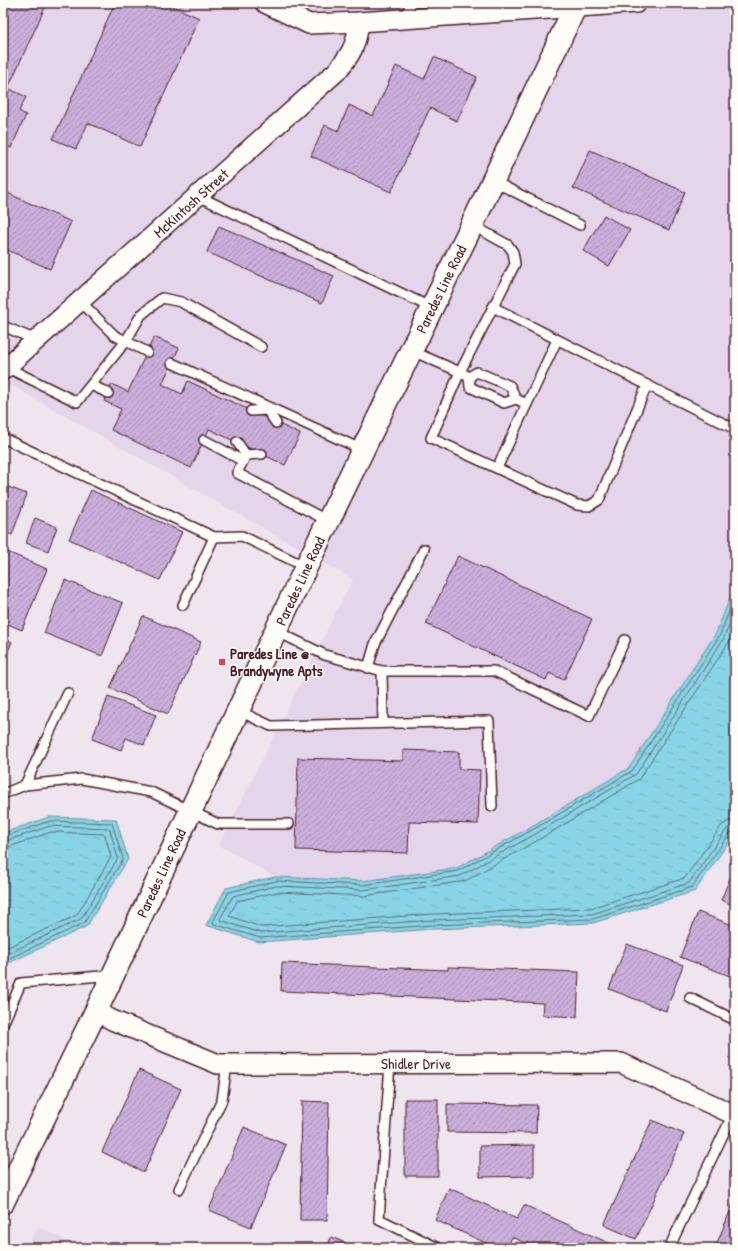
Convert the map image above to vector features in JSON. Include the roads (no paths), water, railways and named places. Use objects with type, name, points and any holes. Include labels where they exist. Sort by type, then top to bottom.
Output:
[{"type":"main road","name":"Paredes Line Road","points":[[3,1202],[96,1011],[328,521],[493,182],[576,5]]},
{"type":"street","points":[[265,3],[309,24],[359,22],[408,11],[636,3]]},
{"type":"street","name":"McKintosh Street","points":[[4,368],[337,72],[348,58],[356,41],[359,22]]},
{"type":"street","name":"Shidler Drive","points":[[96,1011],[112,1020],[218,1064],[621,1063],[734,1114]]},
{"type":"lane","points":[[493,182],[580,225]]},
{"type":"lane","points":[[198,196],[432,308]]},
{"type":"lane","points":[[472,225],[508,246],[513,252],[514,264],[460,372],[431,438],[577,505],[589,506],[599,500],[647,385]]},
{"type":"lane","points":[[4,368],[77,402],[126,341],[141,315],[162,298],[181,302],[261,347]]},
{"type":"lane","points":[[80,301],[114,335],[147,352]]},
{"type":"lane","points":[[492,307],[735,429]]},
{"type":"lane","points":[[3,326],[36,340]]},
{"type":"lane","points":[[497,468],[556,340]]},
{"type":"lane","points":[[412,351],[469,377]]},
{"type":"lane","points":[[172,363],[363,450]]},
{"type":"lane","points":[[469,377],[478,372],[510,386],[516,399],[527,404]]},
{"type":"lane","points":[[469,377],[470,387],[504,403],[516,399]]},
{"type":"lane","points":[[91,385],[108,393]]},
{"type":"lane","points":[[251,411],[268,408]]},
{"type":"lane","points":[[268,408],[276,423]]},
{"type":"lane","points":[[3,438],[214,537],[242,536],[306,567]]},
{"type":"lane","points":[[204,440],[245,458],[262,454]]},
{"type":"lane","points":[[237,442],[245,458]]},
{"type":"lane","points":[[245,458],[237,473],[328,521]]},
{"type":"lane","points":[[183,605],[214,537]]},
{"type":"lane","points":[[368,668],[375,644],[424,548]]},
{"type":"lane","points":[[276,631],[325,655],[382,671],[494,671],[588,716],[625,640]]},
{"type":"lane","points":[[382,671],[383,723]]},
{"type":"lane","points":[[25,785],[68,693]]},
{"type":"lane","points":[[239,710],[271,726],[489,721],[492,806]]},
{"type":"lane","points":[[3,794],[25,785],[82,779],[151,792],[218,824],[289,824]]},
{"type":"lane","points":[[3,1024],[21,983],[113,975]]},
{"type":"lane","points":[[690,998],[735,1020]]},
{"type":"lane","points":[[179,1188],[222,1100],[227,1064]]},
{"type":"lane","points":[[390,1064],[379,1219],[438,1248]]},
{"type":"lane","points":[[669,1248],[734,1114]]},
{"type":"water","points":[[735,585],[735,833],[695,891],[593,923],[433,929],[259,942],[206,925],[226,888],[275,877],[363,881],[457,868],[532,826],[629,768],[716,633]]},
{"type":"water","points":[[49,817],[116,819],[128,859],[87,926],[11,962],[3,962],[3,833]]},
{"type":"place","name":"Paredes Line @ Brandywyne Apts","points":[[222,662]]}]
